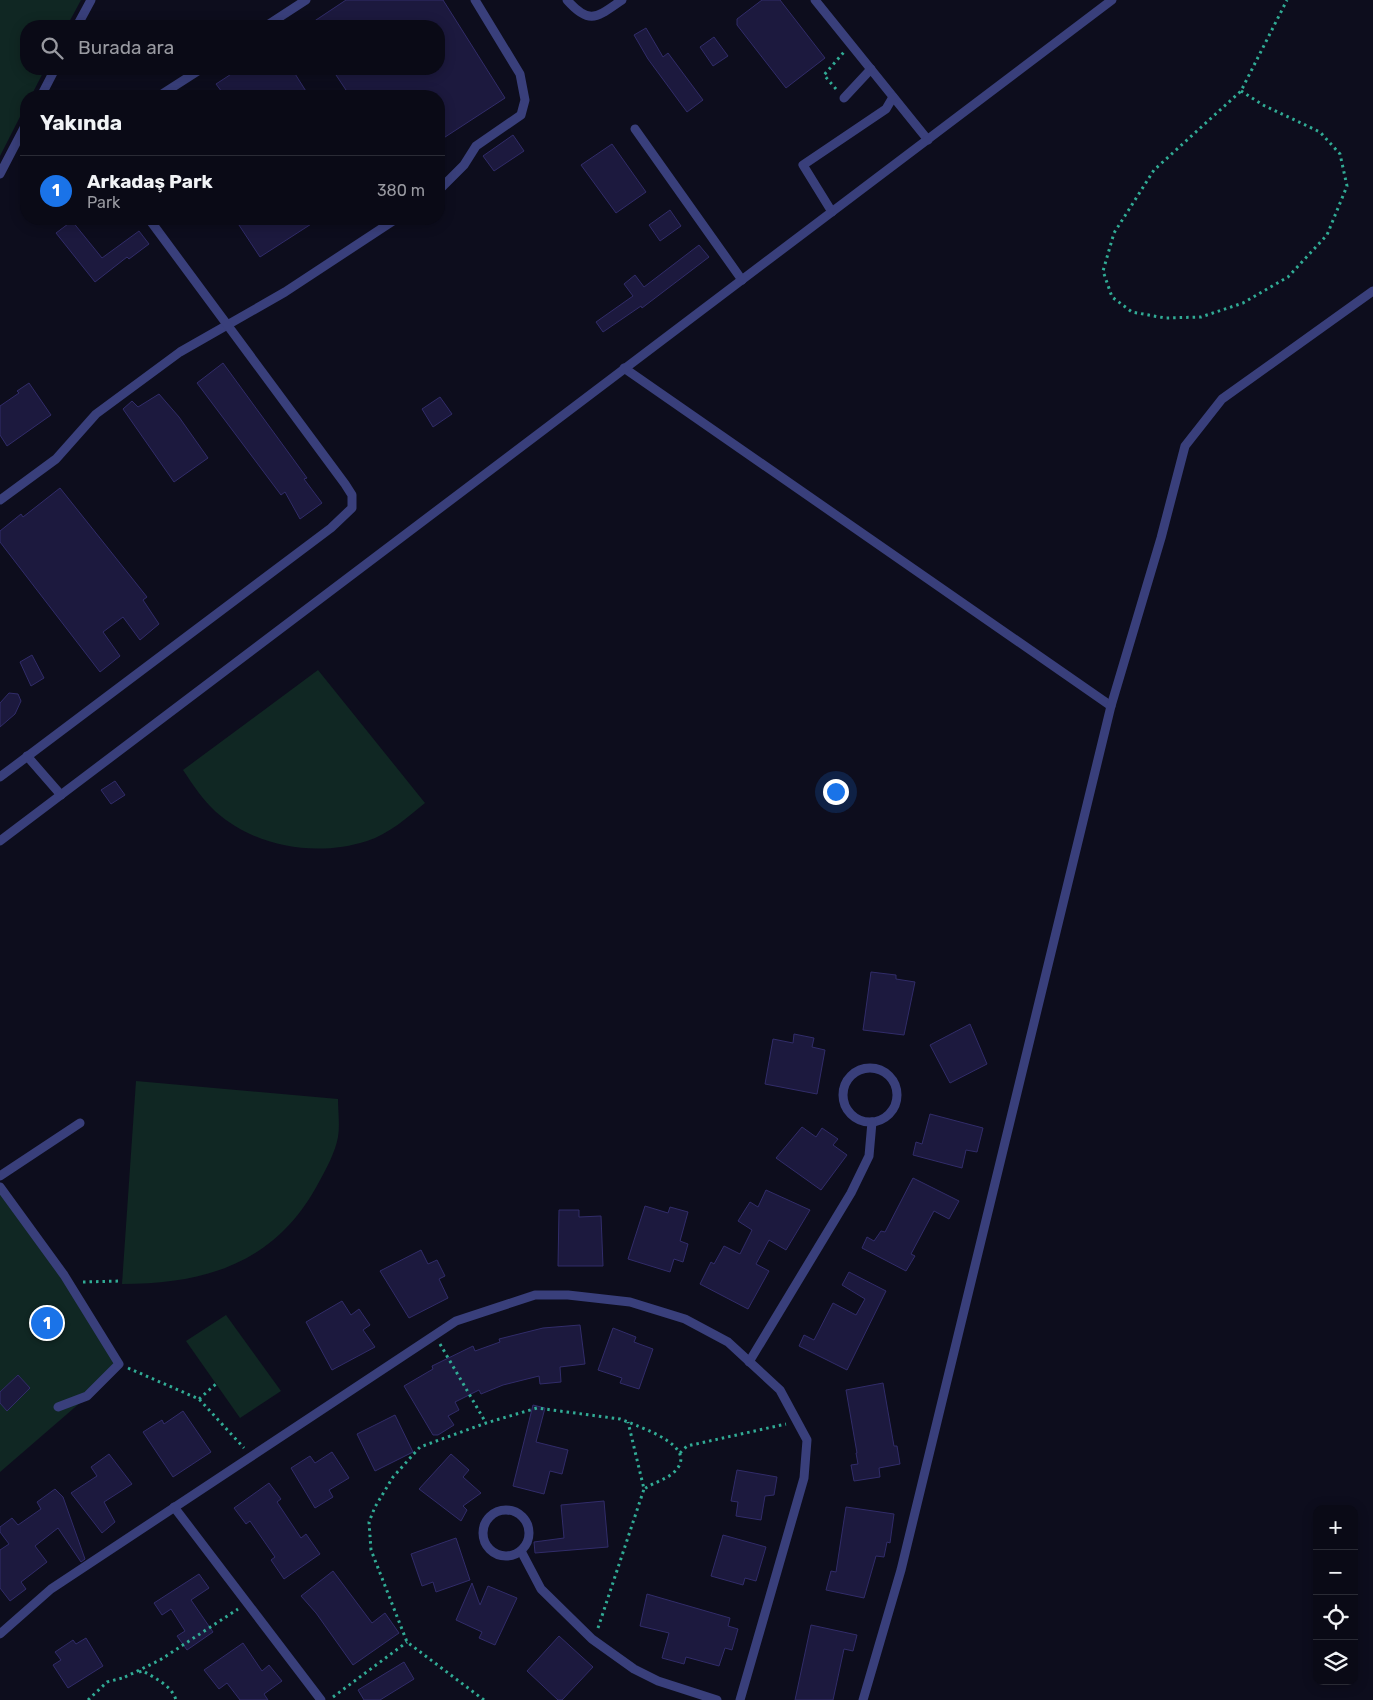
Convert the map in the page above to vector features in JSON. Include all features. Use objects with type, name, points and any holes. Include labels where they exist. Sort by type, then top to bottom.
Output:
[{"type":"lane","points":[[80,20],[91,0]]},
{"type":"lane","points":[[275,20],[306,0]]},
{"type":"lane","points":[[445,184],[464,165],[476,146],[521,115],[525,100],[520,74],[475,0]]},
{"type":"lane","points":[[567,0],[578,12],[586,17],[593,18],[622,0]]},
{"type":"lane","points":[[815,0],[928,140]]},
{"type":"lane","points":[[0,841],[1112,0]]},
{"type":"lane","points":[[844,98],[871,69]]},
{"type":"lane","points":[[44,90],[52,75]]},
{"type":"lane","points":[[168,90],[192,75]]},
{"type":"lane","points":[[832,212],[803,166],[886,109],[893,97]]},
{"type":"lane","points":[[635,129],[742,280]]},
{"type":"lane","points":[[0,174],[20,136]]},
{"type":"lane","points":[[0,776],[323,534],[352,508],[352,495],[345,484],[153,225]]},
{"type":"lane","points":[[0,500],[56,459],[96,414],[180,352],[285,292],[387,225]]},
{"type":"lane","points":[[863,1700],[908,1542],[1111,706],[1161,538],[1185,446],[1222,399],[1373,291]]},
{"type":"lane","points":[[624,368],[1111,706]]},
{"type":"lane","points":[[27,756],[61,795]]},
{"type":"lane","points":[[864,1068],[874,1068],[887,1074],[892,1079],[897,1092],[894,1108],[888,1115],[872,1122],[855,1118],[847,1111],[843,1102],[843,1088],[847,1080],[864,1068]]},
{"type":"lane","points":[[749,1362],[851,1193],[869,1156],[872,1122]]},
{"type":"lane","points":[[0,1176],[80,1123]]},
{"type":"lane","points":[[0,1187],[68,1282],[119,1364],[86,1396],[58,1407]]},
{"type":"lane","points":[[0,1634],[50,1589],[456,1321],[535,1295],[568,1295],[630,1302],[685,1319],[728,1342],[780,1390],[807,1440],[804,1478],[740,1700]]},
{"type":"lane","points":[[174,1507],[321,1700]]},
{"type":"lane","points":[[501,1510],[514,1511],[527,1522],[530,1532],[528,1540],[521,1551],[512,1556],[500,1556],[487,1548],[482,1537],[483,1526],[491,1514],[501,1510]]},
{"type":"lane","points":[[521,1551],[541,1589],[594,1640],[634,1669],[658,1681],[717,1700]]},
{"type":"path","points":[[1241,91],[1263,105],[1320,132],[1340,154],[1347,186],[1327,234],[1288,277],[1243,303],[1201,317],[1165,318],[1132,312],[1112,297],[1103,271],[1114,233],[1154,170],[1241,91],[1287,0]]},
{"type":"path","points":[[68,1282],[122,1281]]},
{"type":"path","points":[[435,1335],[486,1423]]},
{"type":"path","points":[[119,1364],[199,1399],[252,1456]]},
{"type":"path","points":[[199,1399],[216,1384]]},
{"type":"path","points":[[484,1700],[406,1642],[371,1550],[369,1522],[393,1477],[420,1447],[486,1423],[537,1408],[628,1422],[674,1444],[680,1453]]},
{"type":"path","points":[[594,1640],[644,1489],[628,1422]]},
{"type":"path","points":[[644,1489],[672,1474],[678,1464],[680,1453],[687,1446],[782,1424],[799,1424]]},
{"type":"path","points":[[125,1677],[160,1660],[247,1603]]},
{"type":"path","points":[[329,1700],[406,1642]]},
{"type":"path","points":[[88,1700],[106,1682],[143,1671],[162,1683],[174,1694],[176,1700]]},
{"type":"green space","points":[[0,0],[81,0],[70,20],[20,20],[20,75],[42,75],[34,90],[20,90],[20,117],[0,156]]},
{"type":"green space","points":[[318,670],[425,803],[398,825],[367,841],[348,846],[328,848],[288,846],[250,834],[232,824],[216,812],[194,787],[183,770]]},
{"type":"green space","points":[[136,1081],[338,1099],[339,1132],[333,1155],[302,1209],[282,1232],[261,1249],[237,1263],[211,1273],[153,1283],[122,1284]]},
{"type":"green space","points":[[0,1187],[119,1364],[111,1376],[0,1472]]},
{"type":"green space","points":[[226,1315],[281,1391],[240,1418],[186,1341]]},
{"type":"building","points":[[346,0],[443,0],[505,98],[445,137],[445,90],[346,90],[336,75],[445,75],[445,20],[316,20]]},
{"type":"building","points":[[762,0],[780,0],[825,58],[786,88],[737,25],[737,19]]},
{"type":"building","points":[[646,28],[663,57],[668,53],[703,100],[687,112],[648,59],[634,35]]},
{"type":"building","points":[[714,37],[728,56],[713,66],[700,47]]},
{"type":"building","points":[[230,75],[296,75],[305,90],[220,90],[216,84]]},
{"type":"building","points":[[513,135],[524,151],[494,171],[483,156]]},
{"type":"building","points":[[612,144],[646,192],[616,213],[581,165]]},
{"type":"building","points":[[670,210],[681,226],[660,241],[649,225]]},
{"type":"building","points":[[67,225],[75,225],[102,258],[139,231],[149,244],[129,259],[127,257],[95,282],[56,233]]},
{"type":"building","points":[[239,225],[310,225],[260,257]]},
{"type":"building","points":[[699,245],[709,257],[642,308],[641,306],[603,332],[596,322],[633,296],[624,284],[635,275],[644,287]]},
{"type":"building","points":[[223,363],[307,478],[304,479],[322,503],[300,519],[285,492],[281,495],[197,383]]},
{"type":"building","points":[[29,383],[51,415],[7,446],[0,435],[0,406],[19,393],[17,391]]},
{"type":"building","points":[[159,394],[179,417],[208,458],[174,482],[123,409],[132,401],[138,407]]},
{"type":"building","points":[[440,397],[452,414],[433,427],[422,409]]},
{"type":"building","points":[[60,488],[147,597],[143,600],[159,624],[140,640],[123,617],[103,632],[120,656],[100,672],[0,542],[0,531],[21,514],[23,517]]},
{"type":"building","points":[[32,655],[44,678],[31,686],[20,662]]},
{"type":"building","points":[[9,693],[18,694],[21,701],[15,714],[0,727],[0,703]]},
{"type":"building","points":[[115,781],[125,795],[111,804],[101,790]]},
{"type":"building","points":[[871,972],[896,975],[896,979],[915,982],[904,1035],[863,1030]]},
{"type":"building","points":[[970,1024],[987,1064],[950,1083],[930,1045]]},
{"type":"building","points":[[794,1034],[814,1038],[812,1047],[825,1050],[817,1094],[765,1084],[773,1039],[793,1043]]},
{"type":"building","points":[[930,1114],[983,1128],[977,1152],[966,1150],[962,1168],[913,1155],[916,1142],[922,1144]]},
{"type":"building","points":[[802,1127],[816,1137],[822,1128],[838,1139],[833,1145],[847,1155],[821,1190],[776,1158]]},
{"type":"building","points":[[913,1178],[959,1201],[949,1219],[934,1211],[911,1254],[915,1256],[906,1271],[862,1248],[867,1237],[874,1241],[881,1231],[885,1232]]},
{"type":"building","points":[[766,1190],[810,1210],[786,1250],[769,1240],[756,1264],[769,1271],[748,1309],[700,1284],[711,1262],[714,1264],[724,1246],[740,1254],[752,1230],[738,1221],[750,1202],[758,1207]]},
{"type":"building","points":[[645,1206],[668,1213],[670,1207],[688,1212],[680,1241],[688,1244],[683,1262],[674,1259],[670,1272],[628,1259]]},
{"type":"building","points":[[559,1210],[579,1210],[579,1217],[601,1216],[603,1266],[558,1266]]},
{"type":"building","points":[[421,1250],[428,1264],[437,1260],[445,1276],[439,1279],[448,1298],[409,1318],[380,1271]]},
{"type":"building","points":[[849,1272],[886,1291],[847,1370],[799,1346],[804,1335],[814,1340],[833,1303],[856,1315],[865,1299],[842,1285]]},
{"type":"building","points":[[342,1301],[351,1315],[359,1309],[370,1325],[363,1330],[375,1347],[332,1370],[306,1322]]},
{"type":"building","points":[[580,1325],[585,1364],[560,1367],[561,1382],[540,1384],[539,1376],[503,1385],[481,1394],[479,1390],[455,1402],[459,1410],[448,1416],[454,1425],[438,1435],[433,1435],[404,1386],[433,1369],[432,1366],[473,1346],[475,1351],[500,1342],[499,1339],[543,1328]]},
{"type":"building","points":[[613,1328],[636,1337],[634,1342],[653,1349],[639,1389],[620,1383],[622,1378],[598,1370]]},
{"type":"building","points":[[18,1375],[30,1388],[7,1411],[0,1403],[0,1392]]},
{"type":"building","points":[[883,1383],[894,1446],[897,1446],[900,1464],[879,1468],[880,1477],[854,1481],[851,1465],[858,1464],[846,1390]]},
{"type":"building","points":[[533,1405],[545,1408],[536,1442],[568,1450],[562,1474],[550,1471],[544,1494],[513,1486]]},
{"type":"building","points":[[183,1411],[211,1452],[173,1477],[143,1432],[162,1420],[164,1424]]},
{"type":"building","points":[[395,1415],[413,1452],[375,1471],[357,1434]]},
{"type":"building","points":[[332,1452],[349,1478],[329,1490],[333,1497],[315,1508],[291,1468],[310,1456],[315,1463]]},
{"type":"building","points":[[109,1454],[132,1484],[104,1502],[115,1522],[102,1533],[71,1493],[97,1476],[91,1467]]},
{"type":"building","points":[[451,1454],[469,1470],[463,1477],[481,1493],[463,1506],[467,1510],[461,1521],[419,1489]]},
{"type":"building","points":[[737,1470],[777,1477],[774,1495],[765,1496],[761,1520],[736,1516],[738,1502],[731,1501]]},
{"type":"building","points":[[269,1483],[281,1499],[277,1502],[301,1538],[306,1534],[320,1554],[284,1579],[271,1560],[275,1557],[250,1521],[246,1524],[234,1508]]},
{"type":"building","points":[[55,1489],[63,1497],[85,1559],[81,1562],[58,1528],[35,1546],[47,1562],[21,1582],[26,1589],[10,1601],[0,1588],[0,1550],[9,1544],[0,1532],[0,1527],[12,1518],[18,1525],[41,1509],[37,1502]]},
{"type":"building","points":[[604,1501],[608,1547],[535,1553],[534,1542],[564,1538],[561,1505]]},
{"type":"building","points":[[846,1507],[894,1514],[890,1543],[887,1542],[884,1557],[876,1556],[864,1598],[826,1590],[831,1571],[836,1572]]},
{"type":"building","points":[[723,1535],[766,1547],[756,1581],[745,1578],[743,1585],[711,1576]]},
{"type":"building","points":[[456,1538],[470,1580],[436,1592],[433,1582],[422,1586],[411,1554]]},
{"type":"building","points":[[333,1571],[372,1623],[385,1613],[399,1633],[353,1665],[316,1613],[301,1596]]},
{"type":"building","points":[[199,1574],[209,1588],[191,1600],[213,1632],[187,1650],[177,1636],[185,1631],[171,1609],[162,1615],[154,1603]]},
{"type":"building","points":[[472,1583],[480,1605],[488,1586],[517,1598],[495,1645],[479,1638],[482,1632],[456,1620]]},
{"type":"building","points":[[647,1594],[730,1618],[728,1626],[738,1629],[732,1650],[725,1648],[719,1666],[686,1657],[684,1664],[662,1658],[669,1633],[640,1626]]},
{"type":"building","points":[[811,1625],[857,1635],[853,1651],[844,1649],[833,1700],[795,1700]]},
{"type":"building","points":[[559,1636],[593,1667],[562,1700],[558,1700],[527,1671]]},
{"type":"building","points":[[86,1638],[103,1666],[68,1688],[53,1665],[61,1660],[55,1652],[73,1640],[76,1644]]},
{"type":"building","points":[[243,1643],[262,1671],[269,1665],[282,1681],[264,1694],[268,1700],[240,1700],[227,1683],[219,1689],[204,1670]]},
{"type":"building","points":[[404,1662],[414,1679],[380,1700],[364,1700],[358,1690]]},
{"type":"place","name":"Arkadaş Park","points":[[47,1323]]}]
